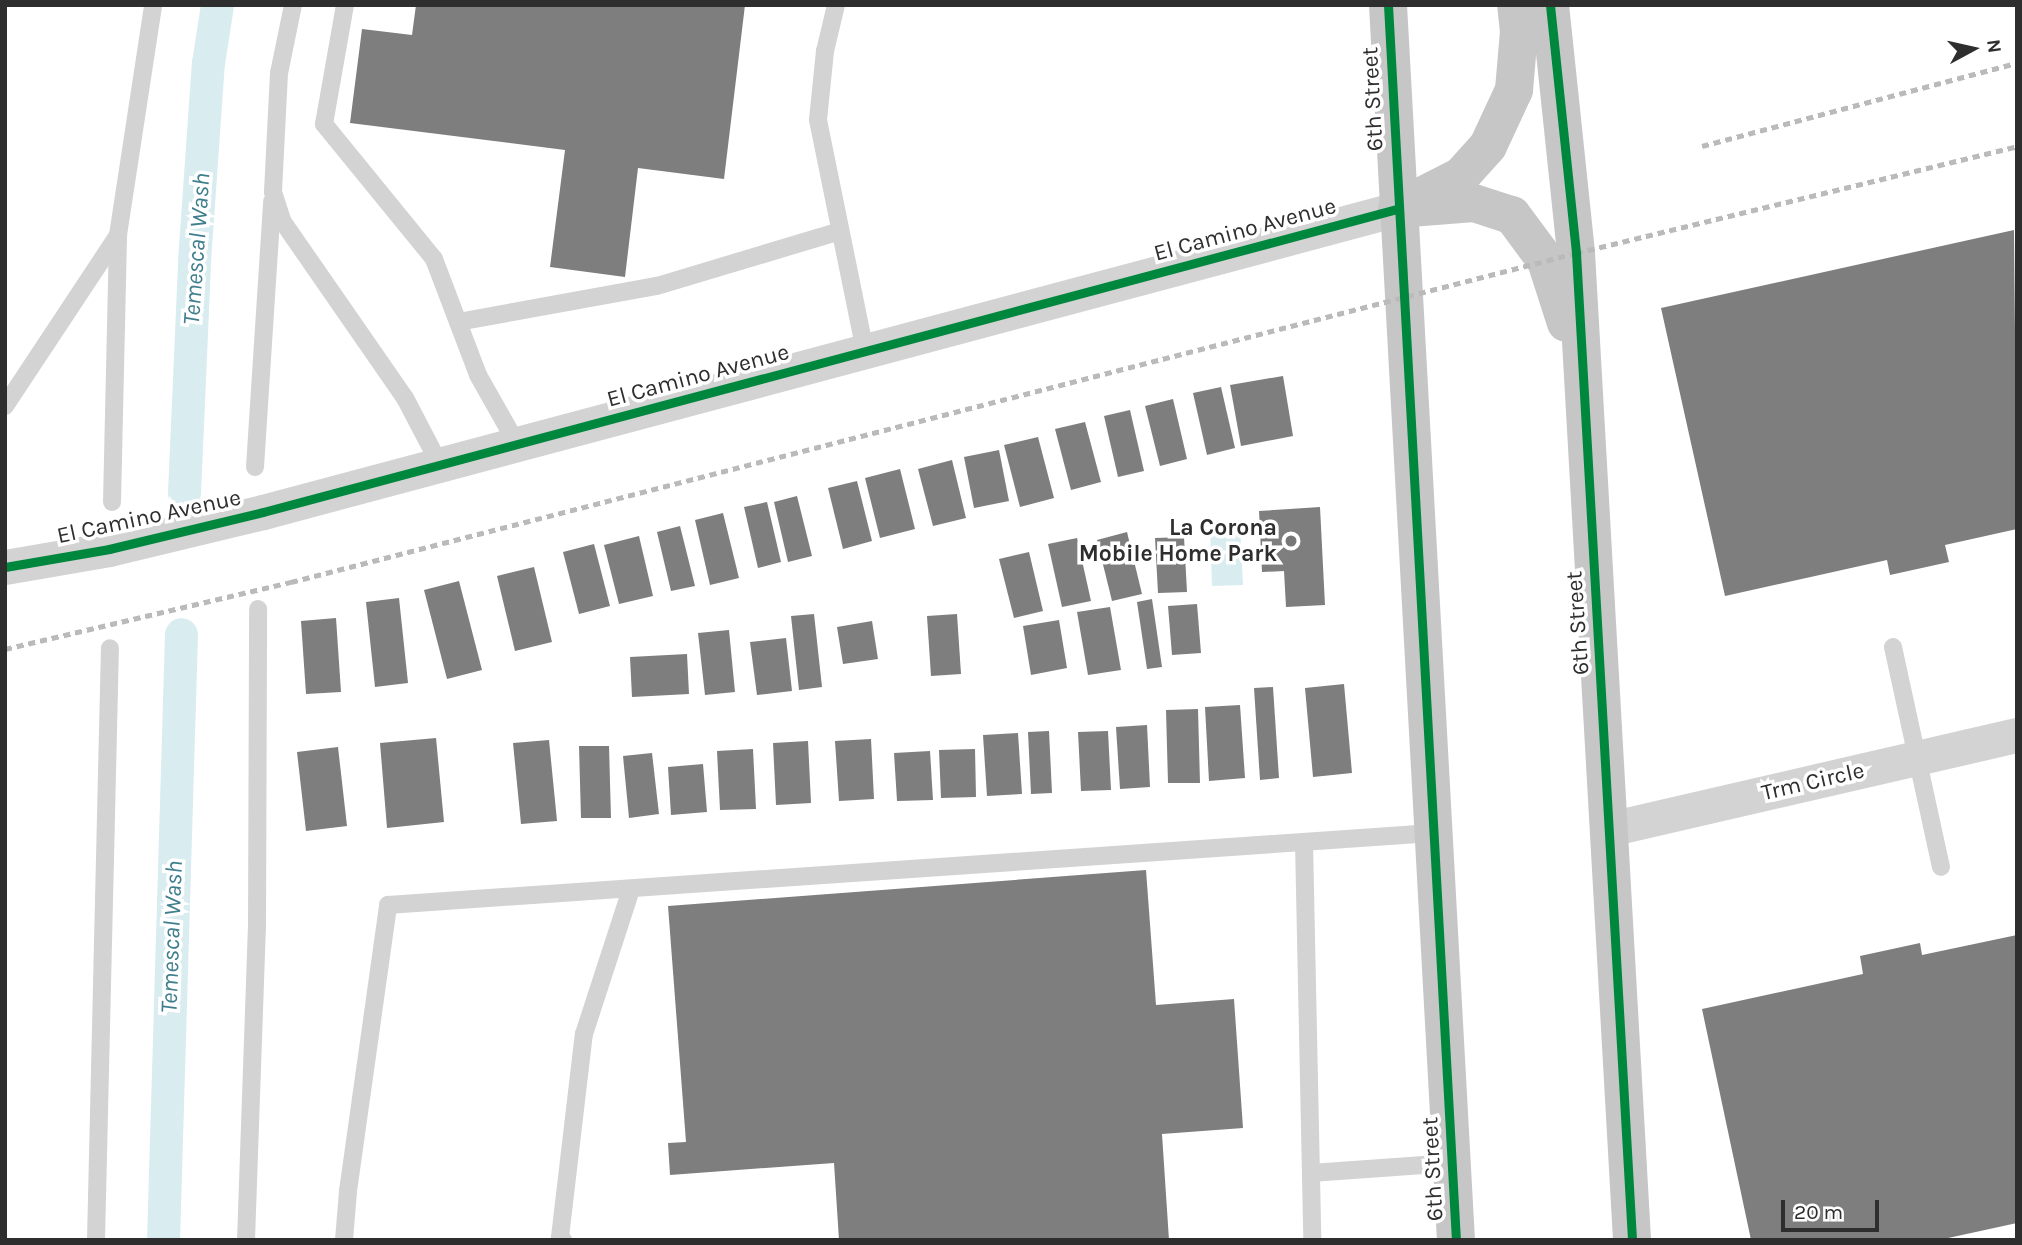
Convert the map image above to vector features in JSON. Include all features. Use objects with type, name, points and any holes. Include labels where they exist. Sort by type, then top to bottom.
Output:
[{"type":"main road","name":"6th Street","points":[[1388,5],[1397,209],[1456,1240]]},
{"type":"main road","points":[[1397,209],[1461,176],[1488,146],[1514,90],[1519,32],[1516,5]]},
{"type":"main road","name":"6th Street","points":[[1550,5],[1572,192],[1632,1240]]},
{"type":"main road","points":[[1397,209],[1474,203],[1512,215],[1546,261],[1565,315],[1585,429]]},
{"type":"street","name":"El Camino Avenue","points":[[5,567],[109,549],[263,512],[1397,209]]},
{"type":"street","name":"Trm Circle","points":[[1609,829],[2017,735]]},
{"type":"lane","points":[[112,502],[118,235],[153,5]]},
{"type":"lane","points":[[256,467],[279,73],[293,5]]},
{"type":"lane","points":[[345,5],[324,124],[434,259],[478,375],[517,444]]},
{"type":"lane","points":[[836,5],[825,51],[818,121],[865,352]]},
{"type":"lane","points":[[273,192],[283,222],[405,398],[440,464]]},
{"type":"lane","points":[[458,322],[657,286],[840,231]]},
{"type":"lane","points":[[5,406],[118,235]]},
{"type":"lane","points":[[246,1240],[257,927],[258,609]]},
{"type":"lane","points":[[1893,647],[1941,867]]},
{"type":"lane","points":[[96,1240],[110,648]]},
{"type":"lane","points":[[344,1240],[348,1191],[388,905],[1433,833]]},
{"type":"lane","points":[[1304,842],[1312,1240]]},
{"type":"lane","points":[[563,1240],[560,1237],[583,1034],[631,888]]},
{"type":"lane","points":[[1311,1173],[1452,1163]]},
{"type":"shaded area","points":[[1240,524],[1243,585],[1212,586],[1210,526]]},
{"type":"building","points":[[416,5],[745,5],[724,179],[638,168],[625,277],[550,267],[565,150],[350,123],[362,29],[412,35]]},
{"type":"building","points":[[2014,230],[2017,529],[1945,545],[1949,562],[1890,575],[1887,560],[1725,596],[1661,308]]},
{"type":"building","points":[[1283,376],[1293,436],[1241,446],[1230,385]]},
{"type":"building","points":[[1221,387],[1235,448],[1207,455],[1193,393]]},
{"type":"building","points":[[1173,399],[1187,459],[1160,466],[1145,406]]},
{"type":"building","points":[[1130,410],[1144,471],[1118,477],[1104,416]]},
{"type":"building","points":[[1085,422],[1101,482],[1071,490],[1055,429]]},
{"type":"building","points":[[1038,437],[1054,498],[1020,507],[1004,445]]},
{"type":"building","points":[[999,450],[1009,501],[974,508],[964,457]]},
{"type":"building","points":[[952,460],[966,518],[933,526],[918,469]]},
{"type":"building","points":[[900,469],[915,529],[880,538],[865,478]]},
{"type":"building","points":[[857,481],[872,541],[843,549],[828,488]]},
{"type":"building","points":[[797,496],[812,556],[788,562],[774,502]]},
{"type":"building","points":[[767,502],[781,562],[758,568],[744,507]]},
{"type":"building","name":"La Corona Mobile Home Park","points":[[1320,507],[1325,605],[1286,607],[1284,571],[1262,572],[1259,511]]},
{"type":"building","points":[[723,513],[739,578],[710,585],[695,520]]},
{"type":"building","points":[[680,526],[695,586],[671,591],[657,532]]},
{"type":"building","points":[[1127,532],[1142,594],[1112,601],[1097,540]]},
{"type":"building","points":[[639,536],[653,596],[619,604],[604,545]]},
{"type":"building","points":[[1184,537],[1187,592],[1158,593],[1155,538]]},
{"type":"building","points":[[1077,538],[1091,601],[1062,607],[1048,544]]},
{"type":"building","points":[[594,544],[610,606],[579,614],[563,552]]},
{"type":"building","points":[[1029,552],[1043,611],[1014,618],[999,559]]},
{"type":"building","points":[[534,567],[552,642],[515,651],[497,576]]},
{"type":"building","points":[[459,581],[482,670],[447,679],[424,590]]},
{"type":"building","points":[[399,598],[408,683],[375,687],[366,602]]},
{"type":"building","points":[[1152,599],[1162,667],[1147,669],[1137,602]]},
{"type":"building","points":[[1197,604],[1201,653],[1172,655],[1168,606]]},
{"type":"building","points":[[1110,607],[1121,670],[1088,675],[1077,612]]},
{"type":"building","points":[[814,614],[822,687],[799,690],[791,616]]},
{"type":"building","points":[[957,614],[961,674],[931,676],[927,616]]},
{"type":"building","points":[[336,618],[341,692],[306,694],[301,621]]},
{"type":"building","points":[[1059,620],[1067,668],[1031,675],[1023,626]]},
{"type":"building","points":[[872,621],[878,659],[843,664],[837,627]]},
{"type":"building","points":[[729,630],[735,692],[705,695],[698,633]]},
{"type":"building","points":[[786,638],[792,691],[757,695],[750,642]]},
{"type":"building","points":[[687,654],[689,694],[632,697],[630,657]]},
{"type":"building","points":[[1344,684],[1352,773],[1313,777],[1305,688]]},
{"type":"building","points":[[1273,687],[1279,778],[1260,780],[1254,688]]},
{"type":"building","points":[[1240,705],[1245,778],[1209,781],[1205,707]]},
{"type":"building","points":[[1198,709],[1200,783],[1168,783],[1166,710]]},
{"type":"building","points":[[1147,725],[1150,787],[1120,789],[1116,727]]},
{"type":"building","points":[[1049,731],[1052,793],[1031,794],[1028,732]]},
{"type":"building","points":[[1108,731],[1111,790],[1081,791],[1078,732]]},
{"type":"building","points":[[1018,733],[1022,794],[987,796],[983,735]]},
{"type":"building","points":[[436,738],[444,822],[387,828],[380,743]]},
{"type":"building","points":[[871,739],[874,799],[839,801],[835,741]]},
{"type":"building","points":[[549,740],[557,821],[521,824],[513,743]]},
{"type":"building","points":[[808,741],[811,803],[776,805],[773,743]]},
{"type":"building","points":[[579,746],[609,746],[611,818],[581,818]]},
{"type":"building","points":[[338,747],[347,826],[306,831],[297,752]]},
{"type":"building","points":[[753,749],[756,809],[720,810],[717,751]]},
{"type":"building","points":[[975,749],[976,797],[941,798],[939,750]]},
{"type":"building","points":[[930,751],[933,800],[897,801],[894,753]]},
{"type":"building","points":[[652,753],[659,814],[629,818],[623,756]]},
{"type":"building","points":[[703,764],[707,812],[671,815],[668,767]]},
{"type":"building","points":[[1146,870],[1156,1005],[1234,999],[1243,1128],[1162,1134],[1169,1240],[839,1240],[834,1163],[670,1175],[668,1143],[686,1142],[668,906]]},
{"type":"building","points":[[2017,935],[2017,1223],[1939,1240],[1751,1240],[1702,1009],[1863,974],[1860,956],[1920,943],[1922,955]]},
{"type":"waterway","name":"Temescal Wash","points":[[184,493],[194,261],[208,63],[217,5]]},
{"type":"waterway","name":"Temescal Wash","points":[[163,1240],[181,634]]},
{"type":"railway","points":[[1702,146],[2017,63]]},
{"type":"railway","points":[[5,649],[291,582],[1576,253],[2017,146]]},
{"type":"cycle path","points":[[1388,5],[1456,1240]]},
{"type":"cycle path","points":[[1550,5],[1576,253],[1632,1240]]},
{"type":"cycle path","points":[[5,567],[109,549],[263,512],[1397,209]]},
{"type":"place","name":"La Corona Mobile Home Park","points":[[1291,541]]}]
